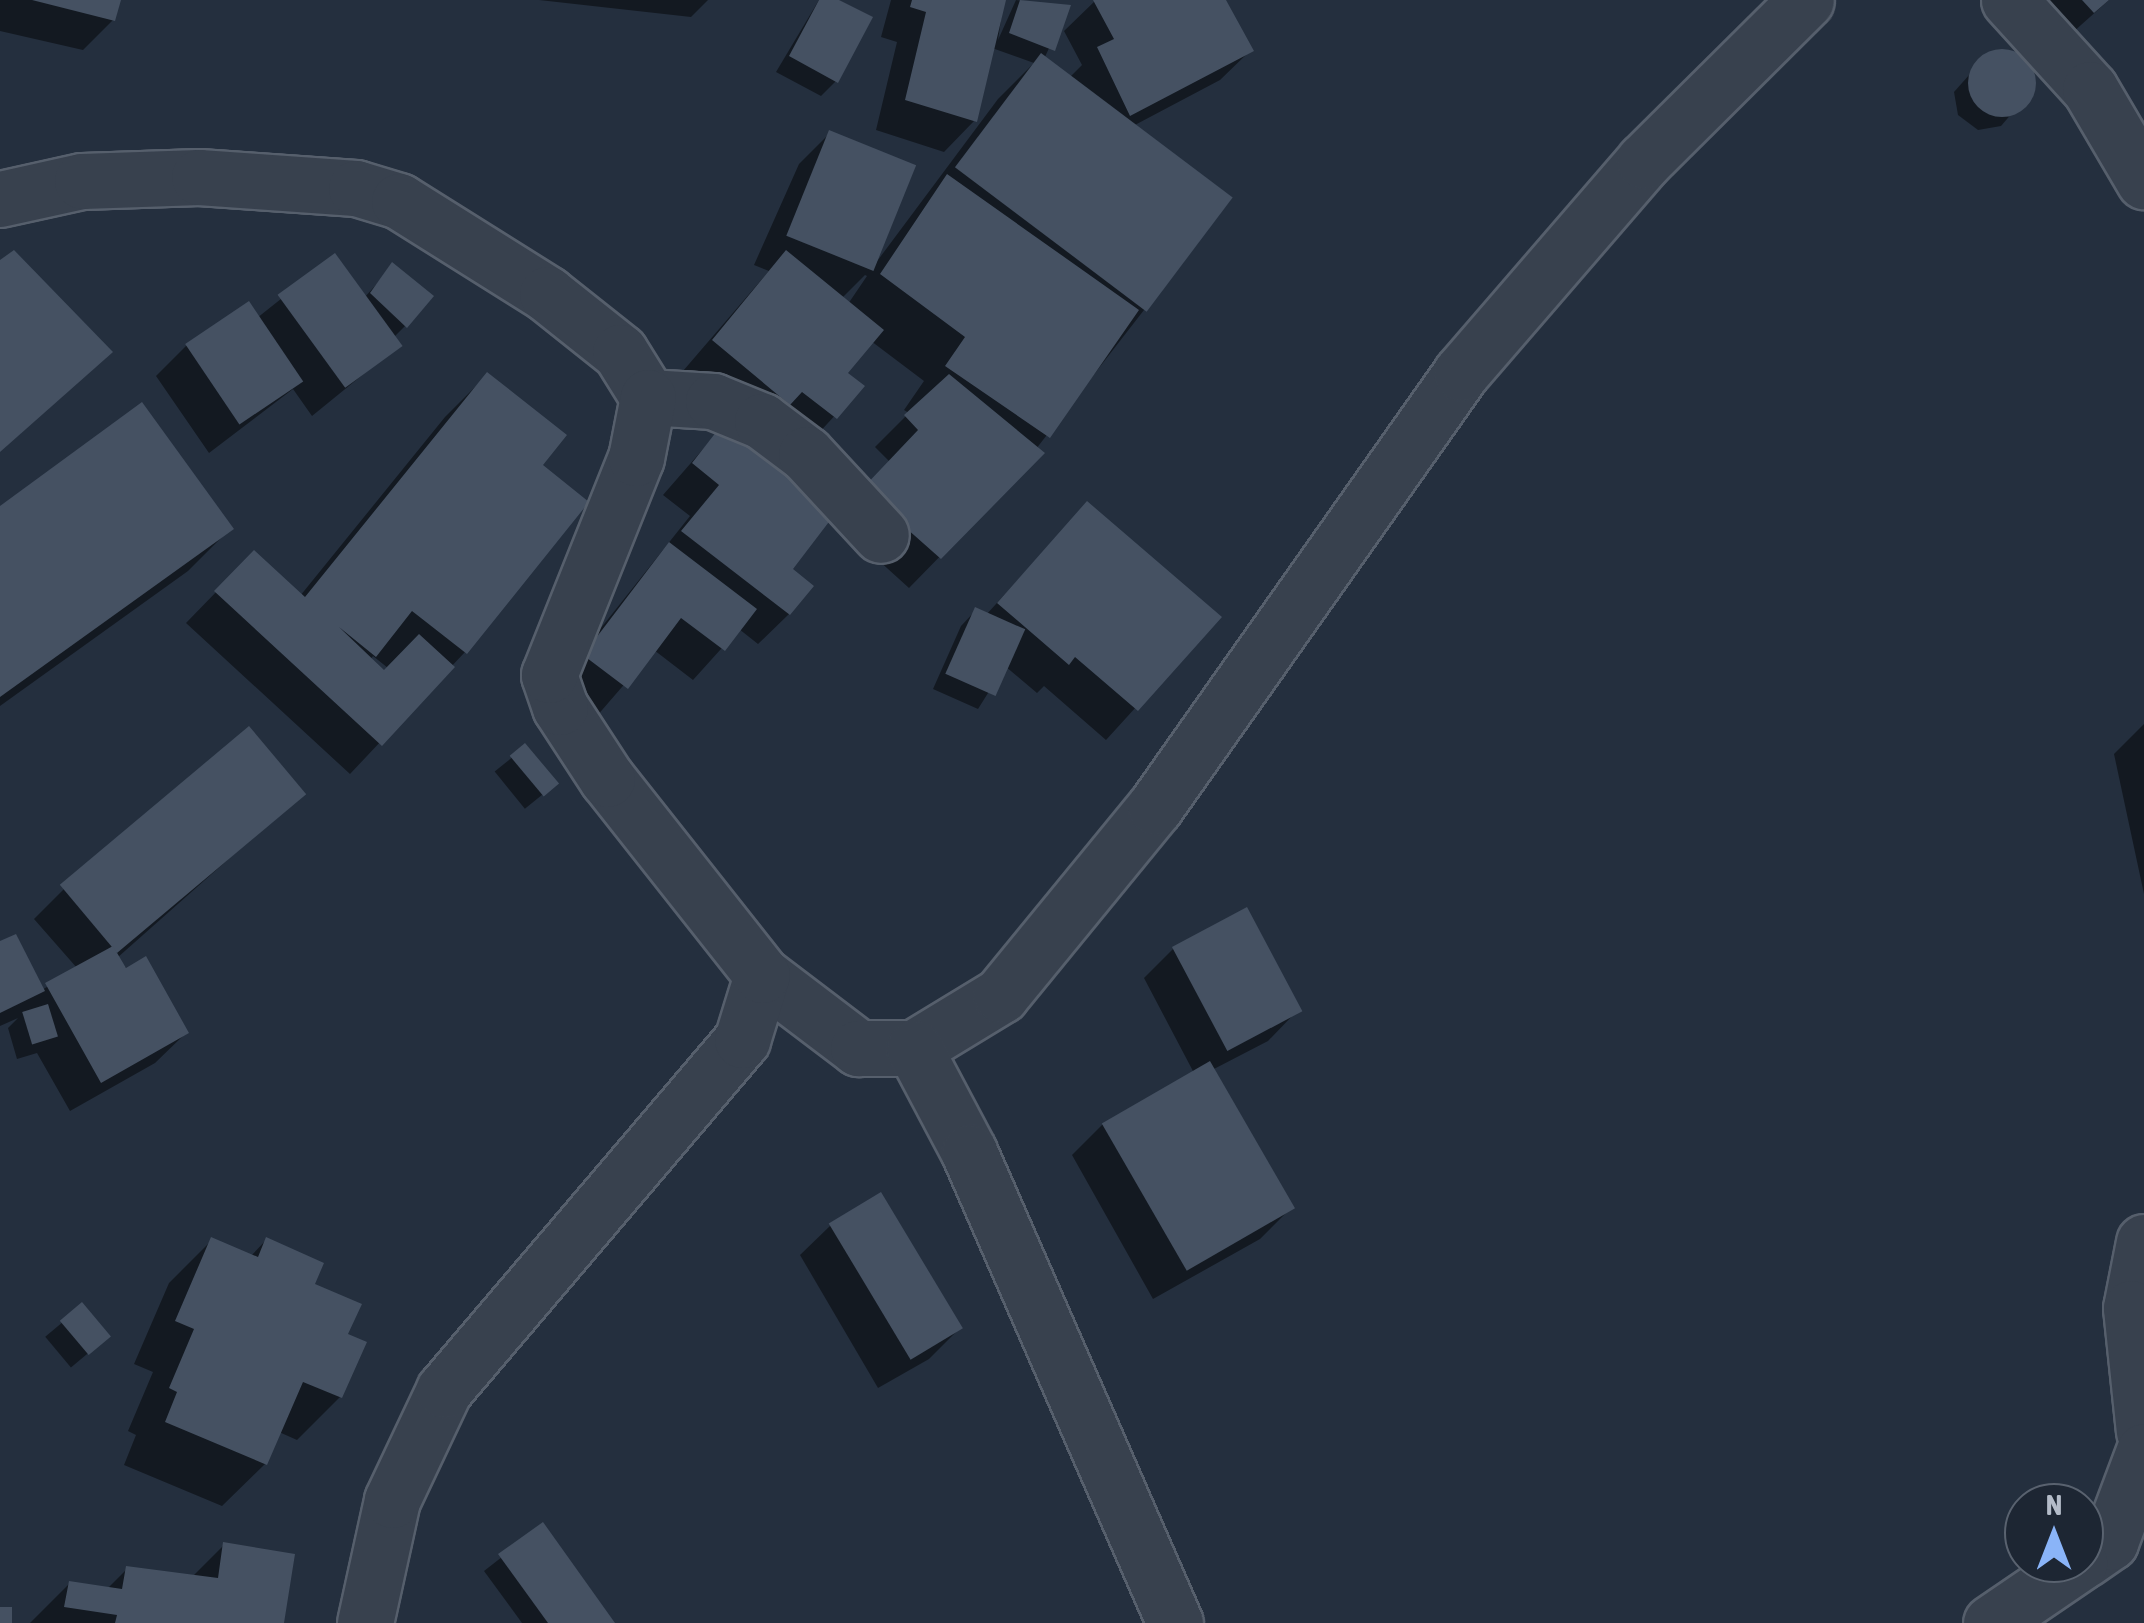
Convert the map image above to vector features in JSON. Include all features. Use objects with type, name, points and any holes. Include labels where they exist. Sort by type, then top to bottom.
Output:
[{"type":"street","points":[[0,199],[82,181],[199,177],[356,188],[399,201],[547,294],[620,352],[648,397],[636,458],[550,675],[560,707],[607,779],[762,975],[858,1048],[914,1048],[1001,995],[1155,807],[1461,373],[1644,161],[1806,0]]},
{"type":"street","points":[[2009,0],[2090,89],[2144,181]]},
{"type":"street","points":[[648,397],[713,401],[762,421],[806,454],[881,535]]},
{"type":"street","points":[[364,1623],[392,1500],[444,1390],[742,1040],[762,975]]},
{"type":"street","points":[[914,1048],[969,1152],[1174,1623]]},
{"type":"street","points":[[2144,1242],[2131,1308],[2144,1432]]},
{"type":"street","points":[[2104,1546],[2110,1542],[2144,1450]]},
{"type":"street","points":[[1991,1623],[2050,1583]]},
{"type":"building","points":[[32,0],[121,0],[115,21]]},
{"type":"building","points":[[819,0],[839,0],[873,17],[838,83],[789,56]]},
{"type":"building","points":[[912,0],[1006,0],[977,122],[905,100],[926,12],[910,7]]},
{"type":"building","points":[[1020,0],[1071,5],[1055,51],[1009,33]]},
{"type":"building","points":[[1093,0],[1226,0],[1254,51],[1130,116],[1097,47],[1114,39]]},
{"type":"building","points":[[2082,0],[2109,0],[2094,13]]},
{"type":"building","points":[[2002,49],[2026,59],[2036,83],[2026,107],[2002,117],[1978,107],[1968,83],[1978,59]]},
{"type":"building","points":[[1041,53],[1233,197],[1147,312],[955,167]]},
{"type":"building","points":[[829,130],[916,165],[873,271],[786,236]]},
{"type":"building","points":[[947,174],[1139,310],[1050,438],[945,366],[965,337],[880,274]]},
{"type":"building","points":[[14,250],[113,352],[0,452],[0,260]]},
{"type":"building","points":[[786,250],[884,330],[848,373],[865,386],[837,419],[802,392],[790,405],[712,340]]},
{"type":"building","points":[[335,253],[403,346],[345,388],[278,295]]},
{"type":"building","points":[[392,262],[434,296],[407,328],[370,293]]},
{"type":"building","points":[[249,301],[303,381],[239,424],[185,344]]},
{"type":"building","points":[[487,372],[567,435],[543,465],[589,502],[467,654],[412,611],[376,657],[339,627],[384,670],[419,634],[455,667],[382,746],[214,591],[254,550],[305,597]]},
{"type":"building","points":[[949,374],[1045,453],[941,559],[862,489],[918,430],[904,415]]},
{"type":"building","points":[[142,402],[234,529],[0,697],[0,506]]},
{"type":"building","points":[[724,422],[838,510],[793,569],[814,586],[790,615],[681,531],[719,485],[692,463]]},
{"type":"building","points":[[1087,501],[1222,617],[1138,711],[1075,657],[1069,665],[997,603]]},
{"type":"building","points":[[669,542],[757,609],[725,651],[681,618],[628,689],[583,655]]},
{"type":"building","points":[[975,607],[1025,629],[996,696],[945,674]]},
{"type":"building","points":[[249,726],[306,794],[117,953],[60,885]]},
{"type":"building","points":[[525,743],[559,784],[544,796],[510,756]]},
{"type":"building","points":[[1247,907],[1302,1011],[1227,1051],[1172,947]]},
{"type":"building","points":[[16,934],[45,991],[0,1013],[0,941]]},
{"type":"building","points":[[113,946],[126,968],[146,956],[189,1033],[101,1083],[45,983]]},
{"type":"building","points":[[48,1004],[58,1037],[32,1044],[22,1012]]},
{"type":"building","points":[[1210,1061],[1295,1208],[1187,1271],[1102,1124]]},
{"type":"building","points":[[881,1192],[963,1328],[911,1360],[829,1223]]},
{"type":"building","points":[[211,1237],[258,1257],[266,1237],[324,1263],[315,1284],[362,1304],[348,1334],[367,1342],[342,1398],[303,1382],[267,1465],[165,1422],[177,1392],[169,1388],[194,1329],[175,1321]]},
{"type":"building","points":[[82,1302],[111,1336],[89,1355],[60,1321]]},
{"type":"building","points":[[543,1522],[615,1623],[548,1623],[498,1554]]},
{"type":"building","points":[[223,1542],[295,1554],[284,1623],[115,1623],[117,1615],[64,1607],[69,1581],[122,1589],[126,1566],[218,1578]]},
{"type":"building","points":[[0,1607],[12,1607],[12,1623],[0,1623]]}]
